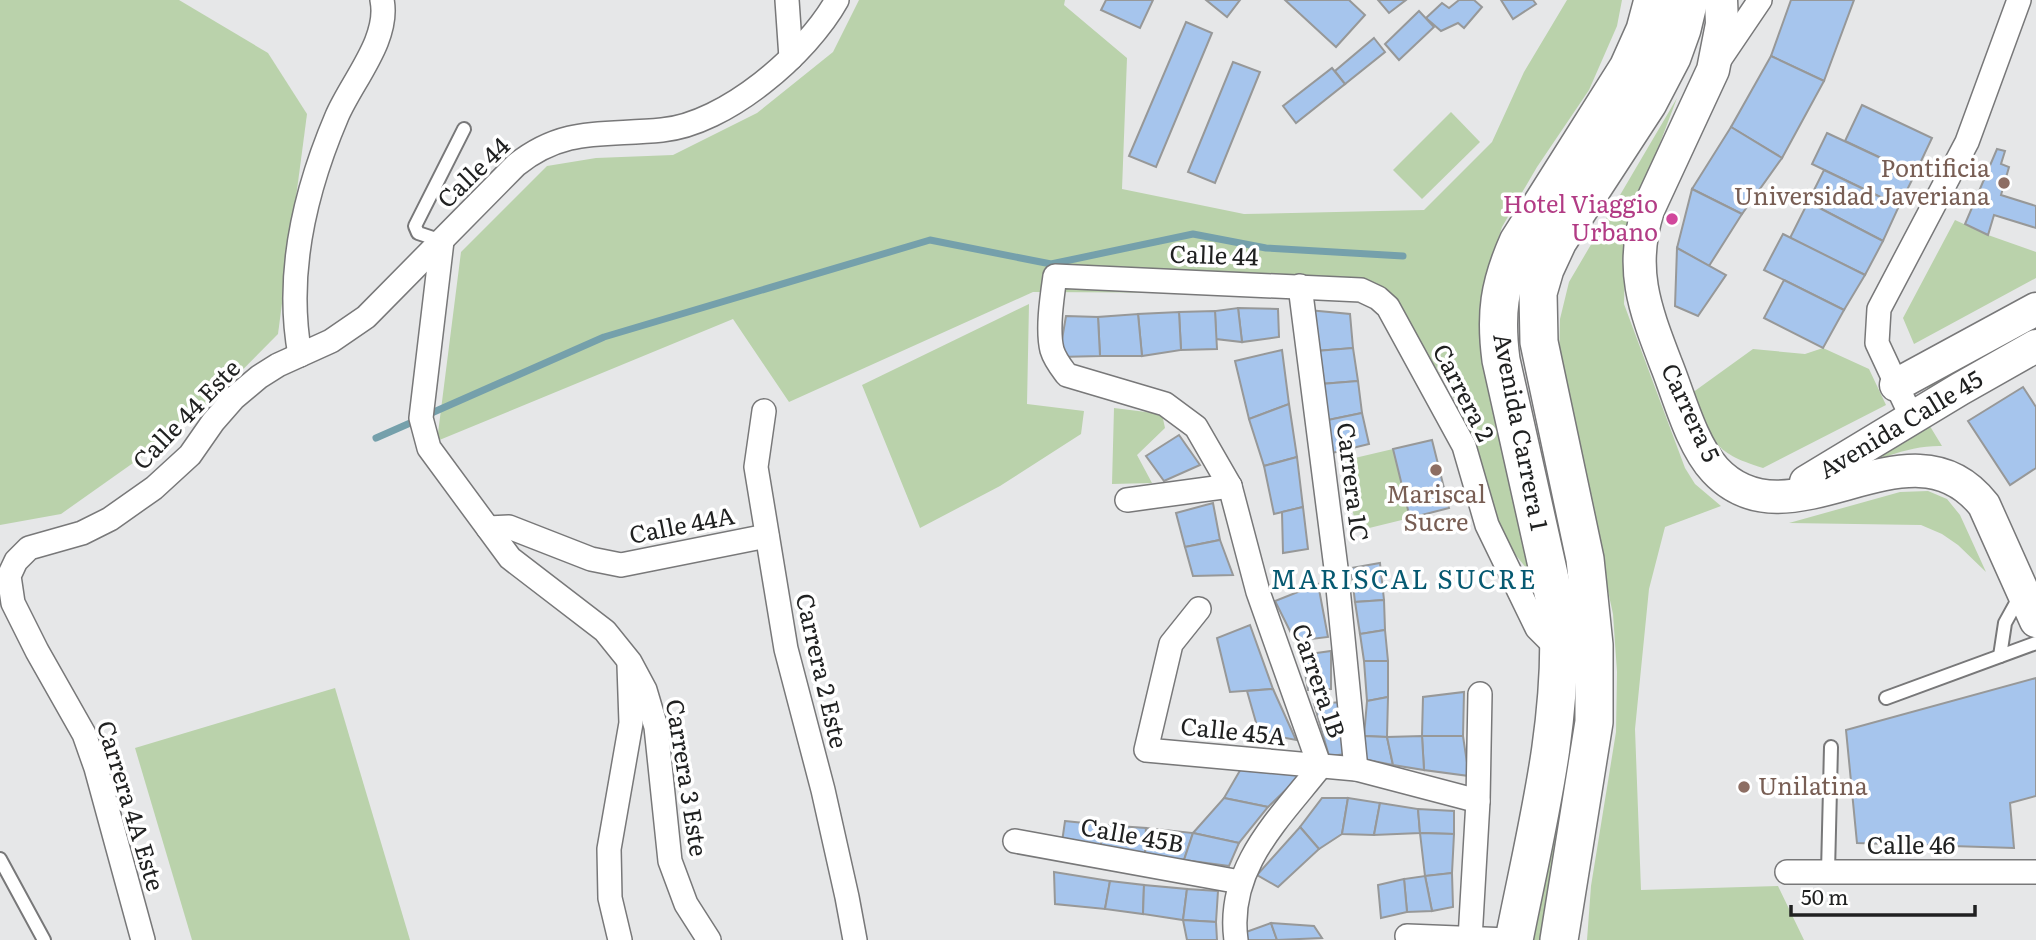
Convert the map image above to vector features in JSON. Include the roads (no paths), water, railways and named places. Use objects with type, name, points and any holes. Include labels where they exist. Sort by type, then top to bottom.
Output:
[{"type":"main road","name":"Avenida Carrera 1","points":[[1512,940],[1546,786],[1556,710],[1560,651],[1558,615],[1501,360],[1497,329],[1499,298],[1505,271],[1518,242],[1628,68],[1646,30],[1653,0]]},
{"type":"main road","name":"Avenida Carrera 1","points":[[1559,940],[1594,722],[1594,645],[1585,559],[1539,342],[1538,293],[1558,241],[1648,103],[1672,57],[1689,0]]},
{"type":"main road","name":"Carrera 5","points":[[1721,0],[1722,24],[1713,70],[1648,211],[1639,245],[1640,288],[1648,317],[1703,455],[1724,479],[1748,493],[1762,496],[1783,497],[1913,470],[1935,471],[1955,478],[1974,493],[1983,505],[2036,621]]},
{"type":"main road","name":"Avenida Calle 45","points":[[1896,386],[2036,309]]},
{"type":"main road","name":"Avenida Calle 45","points":[[1762,496],[1795,488],[2036,346]]},
{"type":"street","points":[[300,355],[293,300],[297,255],[305,212],[319,162],[337,116],[380,37],[382,0]]},
{"type":"street","points":[[787,0],[791,58]]},
{"type":"street","name":"Calle 44","points":[[300,355],[331,341],[359,323],[528,155],[555,140],[575,136],[665,130],[686,124],[731,104],[766,81],[791,58],[829,15],[837,0]]},
{"type":"street","points":[[1713,70],[1760,0]]},
{"type":"street","points":[[1912,418],[1877,344],[1879,309],[1967,142],[2019,0]]},
{"type":"street","name":"Carrera 3 Este","points":[[442,241],[421,418],[429,448],[510,558],[605,631],[629,662],[645,690],[656,727],[670,860],[686,904],[709,940]]},
{"type":"street","name":"Calle 44","points":[[1052,300],[1055,276],[1361,290],[1378,298],[1388,307]]},
{"type":"street","name":"Carrera 1C","points":[[1300,286],[1336,568],[1356,769]]},
{"type":"street","name":"Carrera 1B","points":[[1052,300],[1052,349],[1067,375],[1165,404],[1196,427],[1230,486],[1258,592],[1320,767]]},
{"type":"street","name":"Carrera 2","points":[[1388,307],[1464,446],[1487,526],[1537,628],[1560,651]]},
{"type":"street","name":"Calle 44 Este","points":[[9,576],[16,561],[29,548],[82,533],[110,519],[154,488],[190,454],[234,398],[259,377],[300,355]]},
{"type":"street","name":"Carrera 2 Este","points":[[764,411],[756,467],[786,649],[823,790],[855,940]]},
{"type":"street","points":[[1127,500],[1230,486]]},
{"type":"street","name":"Calle 44A","points":[[488,528],[509,527],[591,559],[621,565],[767,537]]},
{"type":"street","name":"Carrera 4A Este","points":[[9,576],[13,603],[37,651],[70,706],[88,746],[143,940]]},
{"type":"street","name":"Calle 45A","points":[[1199,609],[1171,644],[1146,750],[1356,769],[1478,801]]},
{"type":"street","points":[[620,940],[610,898],[608,849],[631,723],[629,662]]},
{"type":"street","points":[[1470,939],[1478,801],[1480,695]]},
{"type":"street","points":[[1236,940],[1234,923],[1240,882],[1266,835],[1320,767]]},
{"type":"street","name":"Calle 45B","points":[[1015,841],[1240,882]]},
{"type":"street","name":"Calle 46","points":[[1787,872],[2036,872]]},
{"type":"street","points":[[1407,936],[1512,940]]},
{"type":"lane","points":[[442,241],[418,233],[415,226],[464,129]]},
{"type":"lane","points":[[2000,656],[2005,623],[2023,592]]},
{"type":"lane","points":[[1886,698],[2036,643]]},
{"type":"lane","points":[[1828,872],[1831,747]]},
{"type":"lane","points":[[0,859],[44,940]]},
{"type":"waterway","points":[[427,415],[604,337],[930,240],[1051,264],[1193,234],[1266,248],[1403,256]]},
{"type":"waterway","points":[[376,438],[417,420]]},
{"type":"place","name":"Pontificia Universidad Javeriana","points":[[2004,183]]},
{"type":"place","name":"Hotel Viaggio Urbano","points":[[1672,219]]},
{"type":"place","name":"Mariscal Sucre","points":[[1436,470]]},
{"type":"place","name":"Unilatina","points":[[1744,787]]},
{"type":"district","name":"MARISCAL SUCRE","points":[[1404,580]]}]
